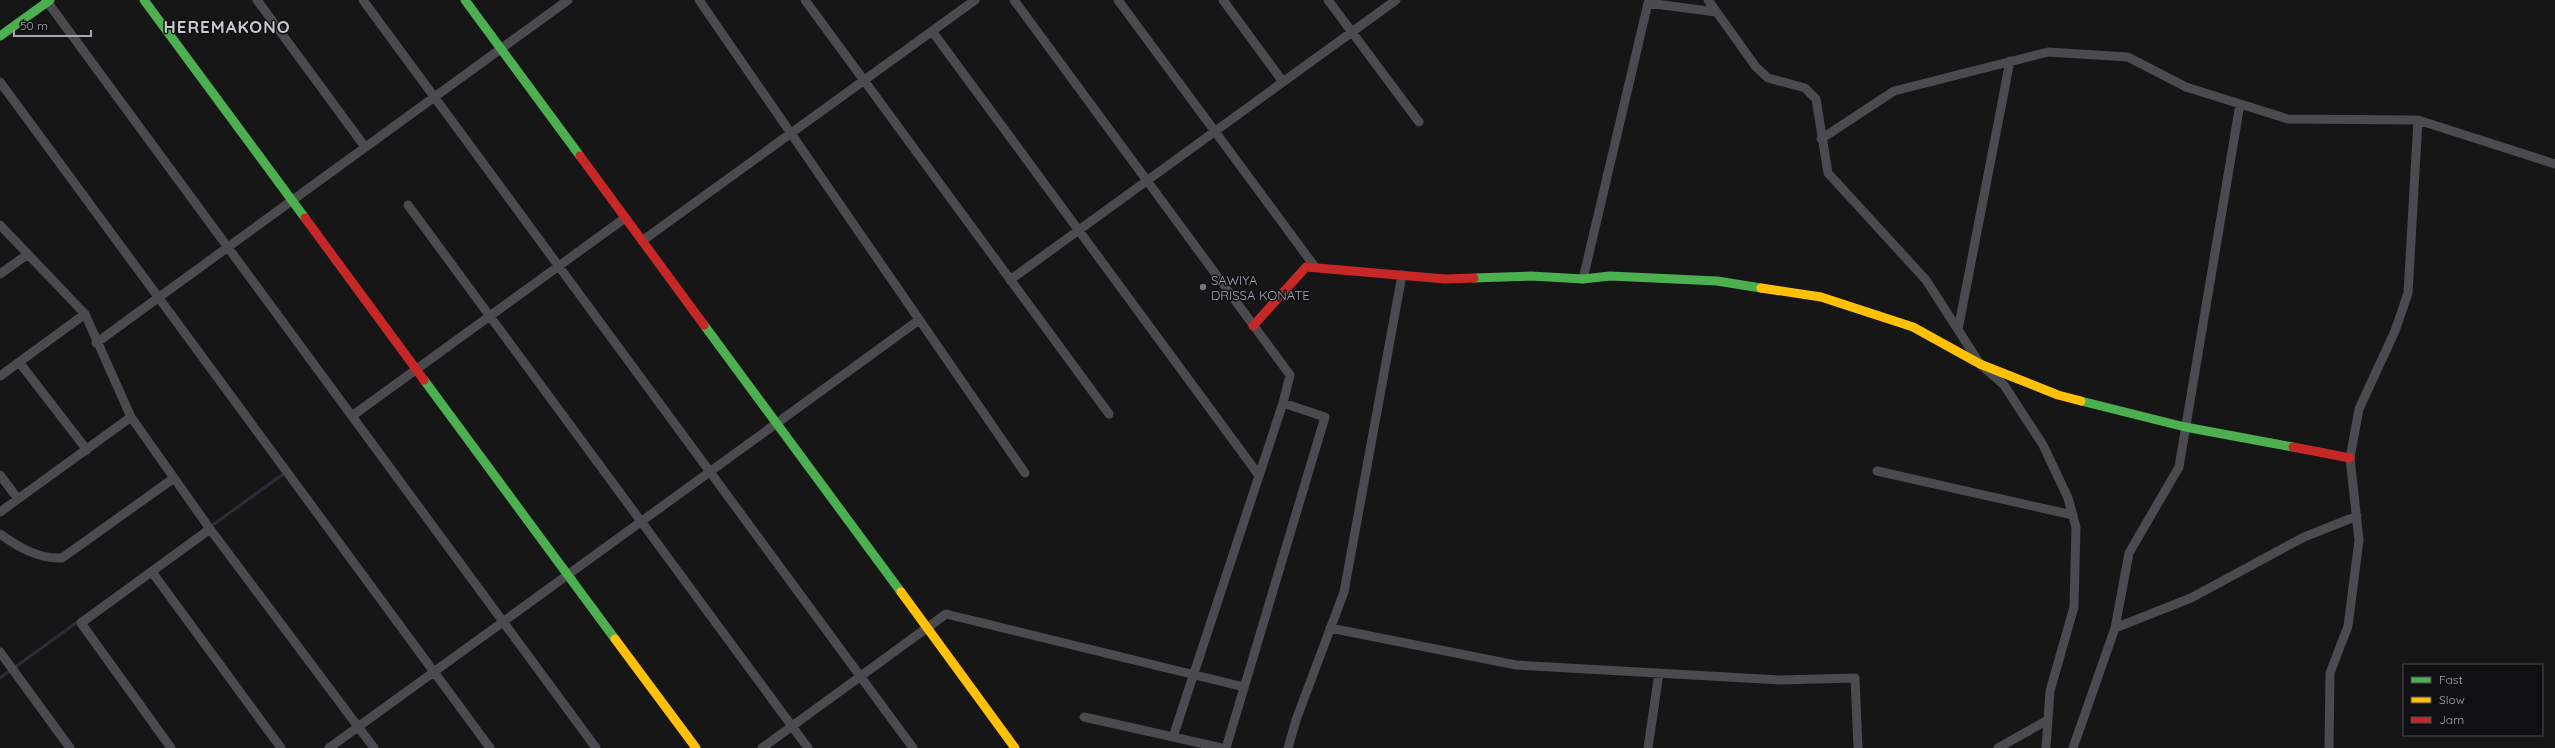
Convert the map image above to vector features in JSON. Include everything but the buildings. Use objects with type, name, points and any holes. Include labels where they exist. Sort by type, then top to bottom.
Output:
[{"type":"street","points":[[144,0],[418,369],[696,748]]},
{"type":"street","points":[[257,0],[366,147]]},
{"type":"street","points":[[363,0],[913,748]]},
{"type":"street","points":[[465,0],[1015,748]]},
{"type":"street","points":[[96,342],[159,298],[568,0]]},
{"type":"street","points":[[699,0],[1025,473]]},
{"type":"street","points":[[804,0],[1109,414]]},
{"type":"street","points":[[642,241],[975,0]]},
{"type":"street","points":[[1014,0],[1290,376],[1283,403],[1258,474],[1173,737]]},
{"type":"street","points":[[1118,0],[1315,267]]},
{"type":"street","points":[[1223,0],[1283,82]]},
{"type":"street","points":[[1328,0],[1419,122]]},
{"type":"street","points":[[1010,280],[1396,0]]},
{"type":"street","points":[[1708,0],[1756,67],[1768,78],[1805,88],[1816,99],[1821,139],[1828,173],[1926,280],[1980,364],[2004,385],[2043,445],[2068,498],[2076,527],[2074,607],[2050,691],[2046,721],[2046,748]]},
{"type":"street","points":[[0,36],[48,1],[596,748]]},
{"type":"street","points":[[1583,279],[1648,3],[1716,12]]},
{"type":"street","points":[[932,31],[1258,474]]},
{"type":"street","points":[[1821,139],[1894,92],[2048,52],[2128,57],[2186,87],[2288,119],[2418,120],[2555,164]]},
{"type":"street","points":[[1958,330],[2010,62]]},
{"type":"street","points":[[0,82],[490,748]]},
{"type":"street","points":[[2073,748],[2115,628],[2129,553],[2179,467],[2240,104]]},
{"type":"street","points":[[2329,748],[2330,674],[2348,626],[2359,540],[2350,458],[2360,409],[2395,331],[2408,293],[2418,120]]},
{"type":"street","points":[[408,205],[808,748]]},
{"type":"street","points":[[352,416],[625,218]]},
{"type":"street","points":[[0,225],[85,314],[96,342],[131,417],[210,529],[374,748]]},
{"type":"street","points":[[0,274],[28,254]]},
{"type":"street","points":[[1253,326],[1306,267],[1445,279],[1531,276],[1583,279],[1610,276],[1717,281],[1821,297],[1913,327],[1980,364],[2058,395],[2185,428],[2350,458]]},
{"type":"street","points":[[1288,748],[1296,720],[1344,592],[1402,275]]},
{"type":"street","points":[[0,376],[85,314]]},
{"type":"street","points":[[329,748],[919,320]]},
{"type":"street","points":[[18,362],[87,450]]},
{"type":"street","points":[[1226,748],[1325,417],[1283,403]]},
{"type":"street","points":[[0,512],[131,417]]},
{"type":"street","points":[[1877,471],[2073,515]]},
{"type":"street","points":[[0,475],[18,499]]},
{"type":"street","points":[[0,534],[25,550],[53,558],[62,558],[174,478]]},
{"type":"street","points":[[2115,628],[2191,598],[2304,537],[2357,516]]},
{"type":"street","points":[[171,748],[81,623],[210,529]]},
{"type":"street","points":[[152,572],[280,748]]},
{"type":"street","points":[[762,748],[946,614],[1244,687]]},
{"type":"street","points":[[1330,628],[1516,665],[1781,680],[1854,678],[1858,748]]},
{"type":"street","points":[[0,652],[70,748]]},
{"type":"street","points":[[1648,748],[1659,673]]},
{"type":"street","points":[[1084,717],[1222,748]]},
{"type":"street","points":[[1998,748],[2046,721]]},
{"type":"waterway","points":[[210,527],[286,472]]},
{"type":"waterway","points":[[0,678],[80,620]]},
{"type":"traffic: fast","points":[[0,36],[50,0]]},
{"type":"traffic: fast","points":[[144,0],[305,218]]},
{"type":"traffic: fast","points":[[465,0],[580,156]]},
{"type":"traffic: fast","points":[[1474,278],[1531,276],[1583,279],[1610,276],[1717,281],[1761,288]]},
{"type":"traffic: fast","points":[[704,325],[901,592]]},
{"type":"traffic: fast","points":[[424,380],[615,639]]},
{"type":"traffic: fast","points":[[2081,401],[2185,427],[2293,447]]},
{"type":"traffic: slow","points":[[1761,288],[1821,297],[1913,327],[1980,364],[2058,395],[2081,401]]},
{"type":"traffic: slow","points":[[901,592],[1015,748]]},
{"type":"traffic: slow","points":[[615,639],[696,748]]},
{"type":"traffic: jam","points":[[580,156],[704,325]]},
{"type":"traffic: jam","points":[[305,218],[424,380]]},
{"type":"traffic: jam","points":[[1253,326],[1306,267],[1445,279],[1474,278]]},
{"type":"traffic: jam","points":[[2293,447],[2350,458]]},
{"type":"place","name":"SAWIYA DRISSA KONATE","points":[[1203,287]]},
{"type":"district","name":"HEREMAKONO","points":[[227,27]]}]
